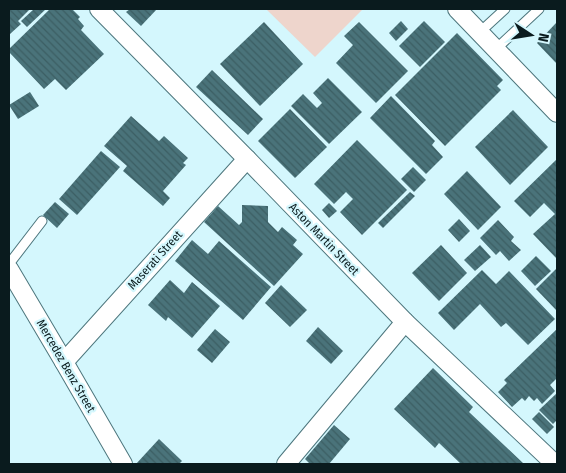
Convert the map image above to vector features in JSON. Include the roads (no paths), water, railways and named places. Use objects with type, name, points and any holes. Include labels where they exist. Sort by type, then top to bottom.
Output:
[{"type":"street","name":"Aston Martin Street","points":[[99,9],[405,322],[554,464]]},
{"type":"street","points":[[457,9],[557,113]]},
{"type":"street","name":"Maserati Street","points":[[64,362],[247,159]]},
{"type":"street","name":"Mercedez Benz Street","points":[[9,268],[123,464]]},
{"type":"street","points":[[286,464],[405,322]]},
{"type":"lane","points":[[480,32],[505,9]]},
{"type":"lane","points":[[496,49],[539,9]]},
{"type":"lane","points":[[9,264],[42,221]]}]
